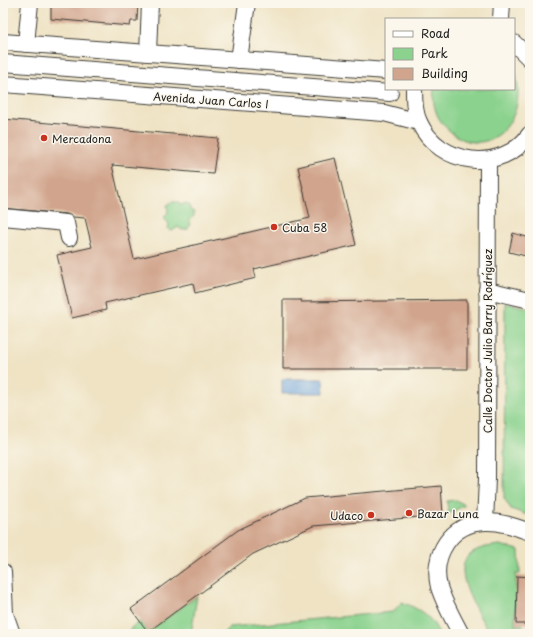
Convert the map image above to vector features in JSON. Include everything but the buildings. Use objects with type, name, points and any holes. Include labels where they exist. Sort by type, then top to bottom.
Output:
[{"type":"street","points":[[26,44],[30,3]]},
{"type":"street","points":[[148,53],[150,3]]},
{"type":"street","points":[[240,60],[247,3]]},
{"type":"street","points":[[501,18],[502,3]]},
{"type":"street","points":[[3,42],[385,71]]},
{"type":"street","points":[[515,44],[530,59]]},
{"type":"street","name":"Avenida Juan Carlos I","points":[[3,63],[390,93]]},
{"type":"street","name":"Avenida Juan Carlos I","points":[[3,84],[384,113],[419,122]]},
{"type":"street","points":[[414,90],[414,104],[419,122],[430,140],[447,153],[467,160],[488,160],[508,153],[528,138]]},
{"type":"street","name":"Calle Doctor Julio Barry Rodríguez","points":[[485,522],[488,160]]},
{"type":"street","points":[[3,217],[66,223],[69,238]]},
{"type":"street","points":[[487,290],[530,300]]},
{"type":"street","points":[[461,634],[447,607],[439,586],[438,557],[447,540],[453,534],[471,524],[485,522],[504,524],[530,532]]},
{"type":"street","points":[[3,572],[4,615],[12,634]]},
{"type":"green space","points":[[515,74],[518,89],[516,107],[510,122],[500,134],[487,141],[473,142],[458,137],[440,120],[433,98],[434,90],[515,90]]},
{"type":"green space","points":[[172,202],[177,202],[181,205],[186,203],[189,205],[190,210],[194,212],[194,216],[190,220],[188,229],[182,230],[178,227],[172,231],[168,229],[169,224],[164,218],[168,212],[167,205]]},
{"type":"green space","points":[[505,303],[530,308],[530,516],[511,509],[504,498]]},
{"type":"green space","points":[[456,500],[465,505],[448,514],[447,501]]},
{"type":"green space","points":[[500,545],[519,550],[520,574],[516,574],[515,625],[523,625],[522,632],[518,634],[490,634],[474,606],[465,582],[463,571],[464,561],[470,554],[480,549]]},
{"type":"green space","points":[[197,596],[191,634],[128,634],[131,628],[140,621],[148,632]]},
{"type":"green space","points":[[402,602],[414,607],[429,618],[433,622],[439,634],[328,634],[298,629],[271,630],[250,634],[223,634],[229,627],[393,612]]},
{"type":"water","points":[[282,379],[323,379],[324,393],[282,393]]},
{"type":"place","name":"Mercadona","points":[[44,138]]},
{"type":"place","name":"Cuba 58","points":[[274,227]]},
{"type":"place","name":"Bazar Luna","points":[[409,513]]},
{"type":"place","name":"Udaco","points":[[371,515]]}]
